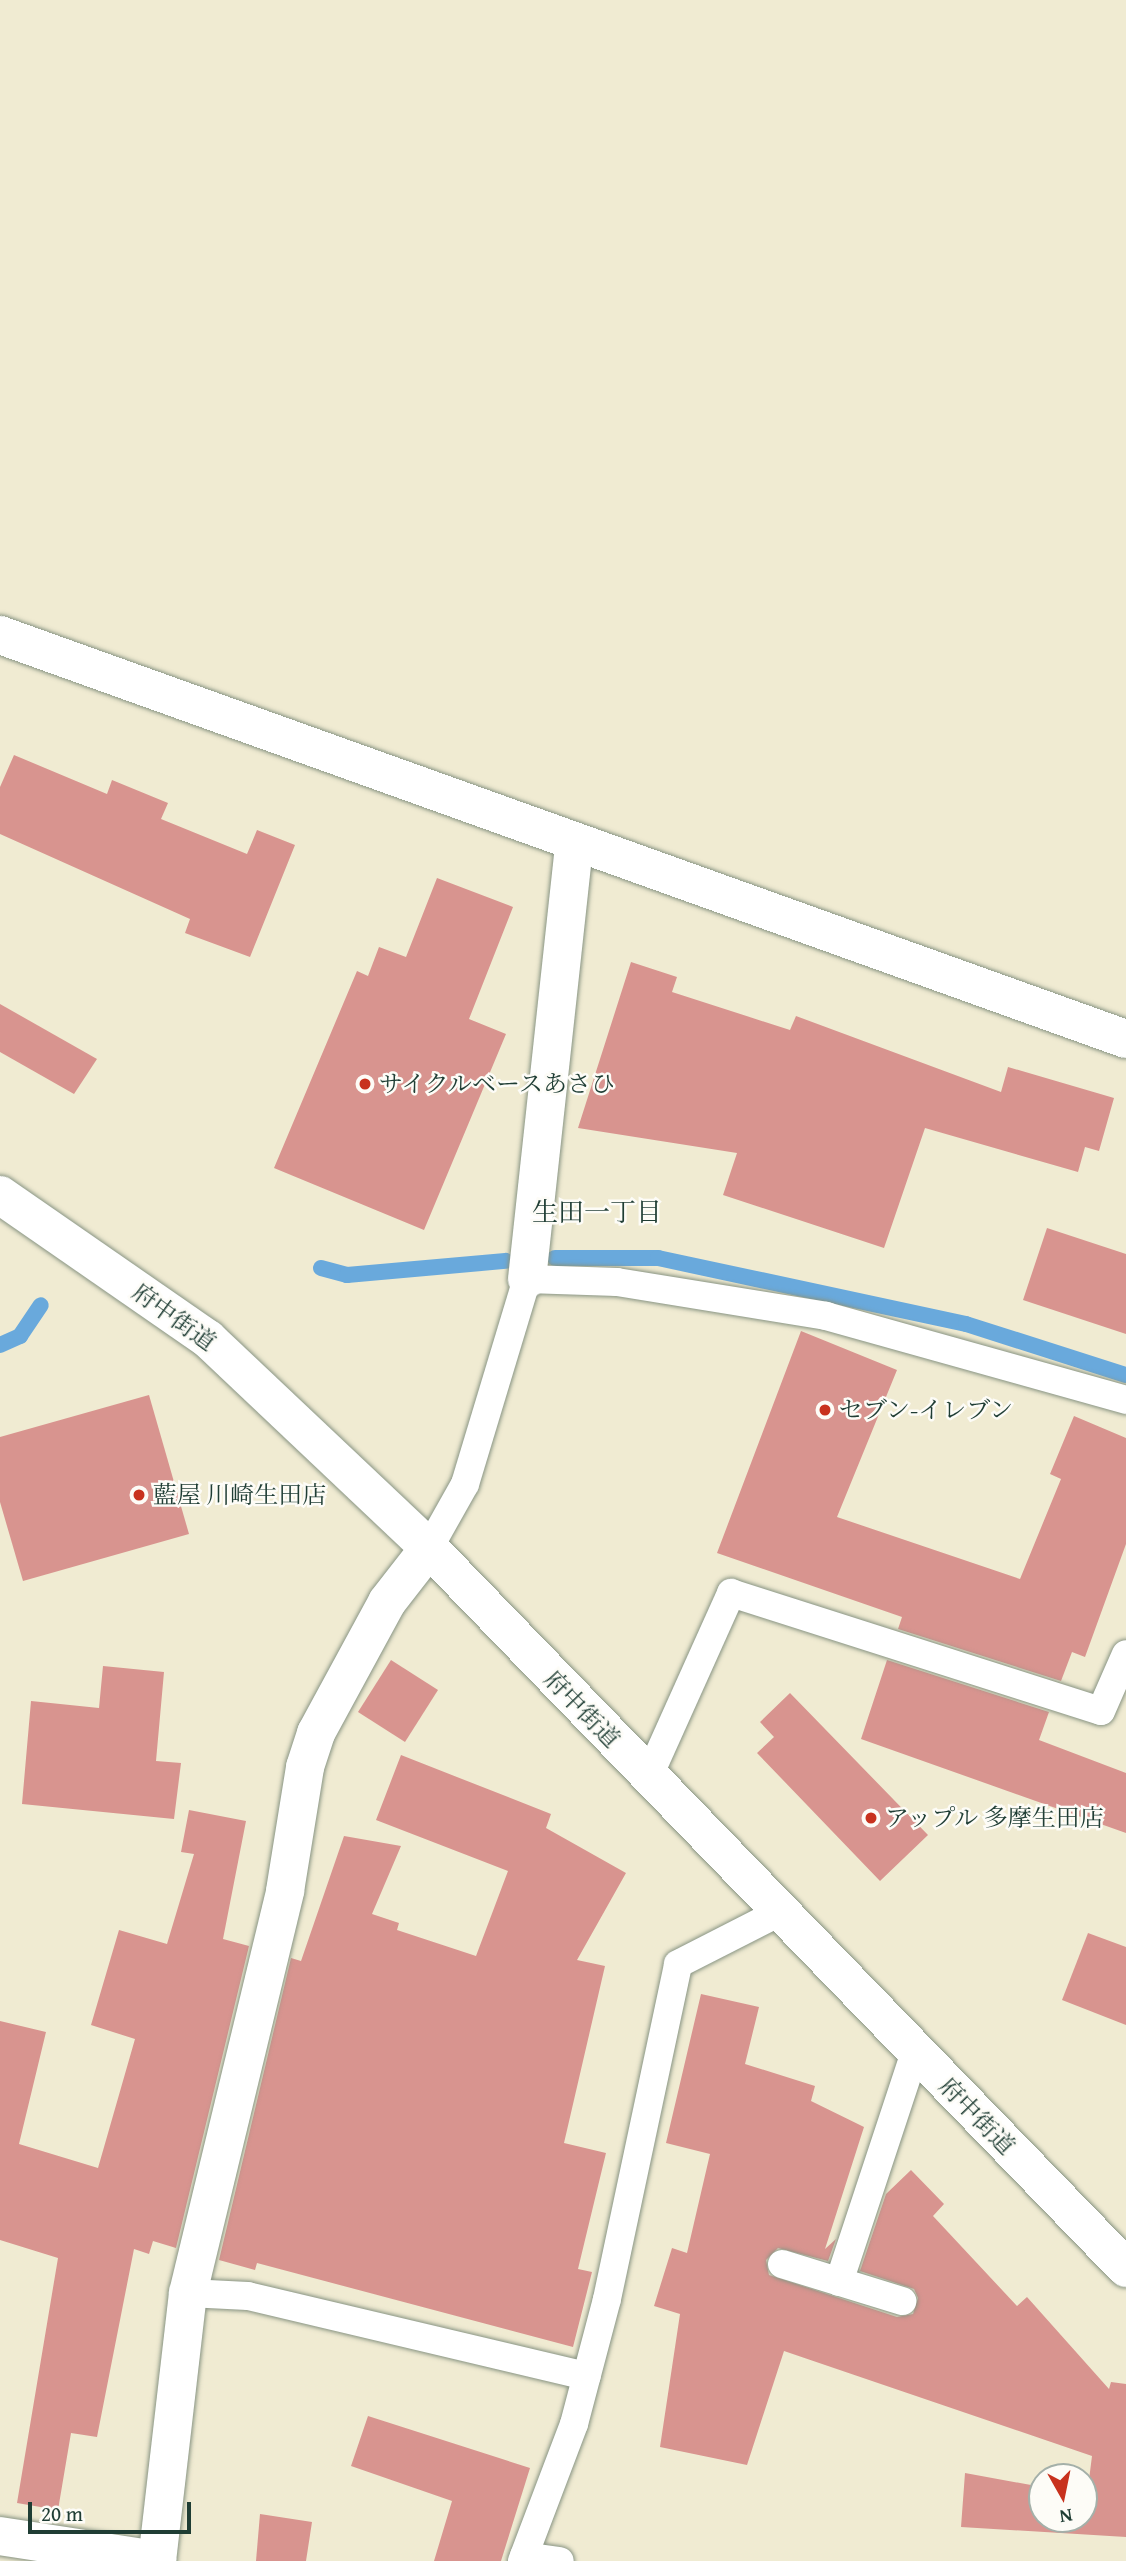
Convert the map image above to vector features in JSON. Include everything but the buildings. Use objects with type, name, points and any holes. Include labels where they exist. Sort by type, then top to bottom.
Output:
[{"type":"street","points":[[0,635],[574,845],[1126,1039]]},
{"type":"street","points":[[527,1279],[574,845]]},
{"type":"street","name":"府中街道","points":[[0,1195],[208,1339],[429,1548],[778,1913],[1126,2268]]},
{"type":"street","points":[[0,2536],[157,2560],[188,2293],[316,1733],[387,1602],[429,1548]]},
{"type":"lane","points":[[429,1548],[465,1484],[527,1279],[617,1282],[826,1317],[1126,1400]]},
{"type":"lane","points":[[648,1778],[731,1593],[1101,1711],[1126,1654]]},
{"type":"lane","points":[[560,2561],[523,2558],[587,2376],[678,1964],[778,1913]]},
{"type":"lane","points":[[839,2282],[915,2052]]},
{"type":"lane","points":[[782,2264],[902,2301]]},
{"type":"lane","points":[[188,2293],[248,2296],[587,2376]]},
{"type":"waterway","points":[[555,1258],[658,1258],[966,1324],[1126,1375]]},
{"type":"waterway","points":[[321,1268],[347,1275],[505,1261]]},
{"type":"waterway","points":[[0,1345],[20,1336],[41,1305]]},
{"type":"place","name":"サイクルベースあさひ","points":[[365,1084]]},
{"type":"place","name":"セブン-イレブン","points":[[825,1410]]},
{"type":"place","name":"藍屋 川崎生田店","points":[[139,1495]]},
{"type":"place","name":"アップル 多摩生田店","points":[[871,1818]]},
{"type":"district","name":"生田一丁目","points":[[597,1212]]}]
